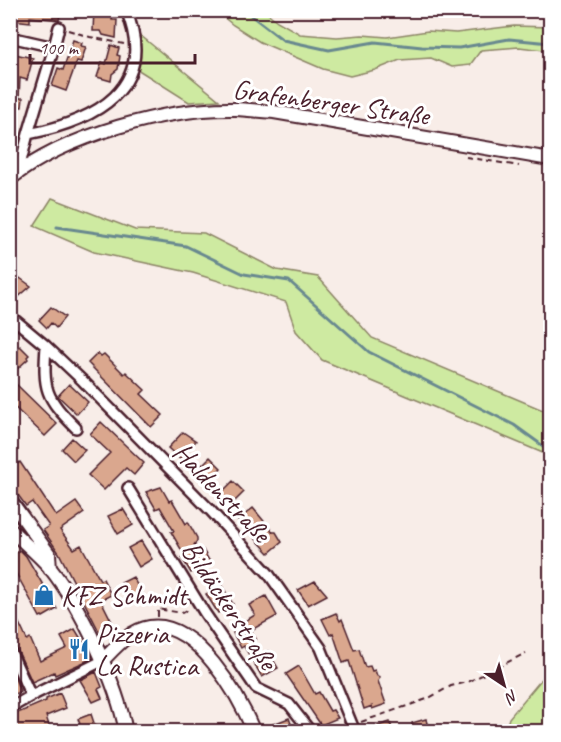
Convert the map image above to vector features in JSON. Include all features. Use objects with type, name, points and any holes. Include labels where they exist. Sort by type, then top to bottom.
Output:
[{"type":"street","points":[[28,134],[53,129],[96,110],[128,82],[134,67],[136,46],[132,24],[126,10]]},
{"type":"street","points":[[14,176],[54,47],[58,27]]},
{"type":"street","points":[[10,37],[54,47]]},
{"type":"street","name":"Grafenberger Straße","points":[[14,176],[80,139],[109,130],[163,116],[237,109],[274,112],[550,159]]},
{"type":"street","name":"Haldenstraße","points":[[10,316],[46,346],[210,510],[268,573],[321,648],[354,728]]},
{"type":"street","points":[[46,346],[44,372],[51,402],[76,428]]},
{"type":"street","name":"Bildäckerstraße","points":[[128,488],[198,603],[256,688],[289,704],[311,732]]},
{"type":"street","points":[[10,500],[49,554],[50,568]]},
{"type":"street","points":[[10,529],[50,568],[85,624],[102,661],[124,720],[126,732]]},
{"type":"street","points":[[10,708],[102,661],[123,639],[134,632],[158,626],[173,629],[203,651],[238,699],[254,732]]},
{"type":"street","points":[[10,650],[31,696]]},
{"type":"path","points":[[58,27],[90,37],[136,46]]},
{"type":"path","points":[[158,626],[158,609],[182,613],[198,603]]},
{"type":"path","points":[[354,728],[427,699],[451,686],[468,682],[526,653]]},
{"type":"path","points":[[10,728],[12,732]]},
{"type":"green space","points":[[216,11],[265,11],[300,34],[337,37],[362,35],[387,37],[428,31],[456,33],[514,26],[550,27],[550,48],[544,50],[519,47],[481,50],[470,65],[452,67],[431,58],[400,60],[375,70],[350,76],[323,69],[260,42]]},
{"type":"green space","points":[[140,35],[219,100],[189,102],[137,69]]},
{"type":"green space","points":[[52,198],[135,230],[204,233],[277,270],[318,277],[372,338],[550,413],[550,456],[322,360],[296,331],[286,302],[193,273],[94,252],[34,226]]},
{"type":"green space","points":[[550,669],[550,731],[505,731],[509,718]]},
{"type":"building","points":[[14,10],[61,10],[59,20],[30,17],[30,22],[13,20]]},
{"type":"building","points":[[94,10],[113,10],[112,20],[117,20],[116,38],[103,35],[101,31],[93,31]]},
{"type":"building","points":[[73,40],[86,47],[81,62],[77,61],[66,91],[52,86],[58,68],[63,70]]},
{"type":"building","points":[[111,45],[119,48],[117,55],[120,56],[118,69],[112,74],[111,81],[97,77],[102,62],[106,64]]},
{"type":"building","points":[[15,54],[33,58],[27,80],[20,78],[19,98],[23,98],[22,107],[18,107],[17,117],[10,116],[10,72]]},
{"type":"building","points":[[10,271],[31,286],[16,299],[10,294]]},
{"type":"building","points":[[51,307],[65,317],[56,328],[51,323],[47,328],[39,320]]},
{"type":"building","points":[[20,346],[29,355],[28,359],[16,370],[10,364],[10,355]]},
{"type":"building","points":[[98,353],[101,356],[104,354],[124,374],[126,372],[145,390],[141,394],[163,415],[151,427],[88,363]]},
{"type":"building","points":[[16,384],[57,424],[45,436],[10,403],[10,389]]},
{"type":"building","points":[[69,384],[88,402],[77,414],[58,396]]},
{"type":"building","points":[[101,422],[144,463],[134,475],[126,468],[104,490],[88,475],[110,453],[90,434]]},
{"type":"building","points":[[183,432],[196,441],[180,459],[168,448]]},
{"type":"building","points":[[72,438],[85,450],[74,461],[62,449]]},
{"type":"building","points":[[210,457],[221,468],[206,484],[192,471]]},
{"type":"building","points":[[20,462],[56,516],[76,502],[84,513],[60,530],[74,549],[81,545],[100,580],[103,579],[111,595],[101,600],[116,630],[102,637],[59,553],[43,530],[49,526],[32,502],[26,506],[10,484],[10,469]]},
{"type":"building","points":[[233,481],[244,492],[230,506],[219,495]]},
{"type":"building","points":[[161,487],[169,501],[172,500],[186,524],[188,522],[197,538],[194,545],[200,552],[203,550],[210,562],[191,573],[182,558],[185,556],[171,532],[174,531],[160,507],[156,509],[146,492]]},
{"type":"building","points":[[253,508],[273,532],[276,532],[282,542],[269,553],[238,520]]},
{"type":"building","points":[[123,509],[133,525],[118,534],[108,516]]},
{"type":"building","points":[[141,541],[152,559],[139,567],[128,548]]},
{"type":"building","points":[[20,550],[26,556],[57,609],[43,617],[40,617],[11,564],[16,562],[12,555]]},
{"type":"building","points":[[133,577],[143,597],[132,603],[121,583]]},
{"type":"building","points":[[315,581],[327,595],[308,605],[298,590]]},
{"type":"building","points":[[222,586],[233,604],[218,613],[206,594]]},
{"type":"building","points":[[266,596],[277,616],[251,630],[256,639],[252,642],[261,656],[268,651],[278,668],[262,677],[244,646],[241,648],[233,633],[239,622],[242,623],[255,615],[249,605]]},
{"type":"building","points":[[10,604],[27,640],[30,638],[40,661],[67,648],[61,637],[75,629],[92,657],[91,659],[55,675],[54,672],[32,682],[16,647],[10,643]]},
{"type":"building","points":[[336,613],[340,621],[342,619],[354,650],[359,649],[365,667],[370,666],[372,671],[375,670],[377,676],[380,677],[378,681],[386,704],[364,709],[349,661],[343,663],[333,633],[330,635],[322,619]]},
{"type":"building","points":[[299,666],[315,694],[319,692],[330,711],[333,710],[338,718],[321,725],[286,674]]},
{"type":"building","points":[[10,672],[20,691],[10,697]]},
{"type":"building","points":[[96,672],[102,687],[98,689],[102,698],[93,702],[80,680]]},
{"type":"building","points":[[60,693],[66,708],[46,716],[51,732],[24,732],[23,729],[18,731],[13,715]]},
{"type":"building","points":[[91,714],[97,732],[83,732],[78,719]]},
{"type":"building","points":[[289,718],[294,732],[276,732],[273,724]]},
{"type":"building","points":[[426,719],[429,732],[414,732],[412,723]]},
{"type":"building","points":[[390,722],[393,732],[366,732],[366,730]]},
{"type":"waterway","points":[[244,10],[283,40],[329,50],[375,42],[459,48],[509,39],[550,43]]},
{"type":"waterway","points":[[57,227],[186,246],[244,274],[289,281],[369,352],[514,425],[550,451]]},
{"type":"place","name":"KFZ Schmidt","points":[[44,595]]},
{"type":"place","name":"Pizzeria La Rustica","points":[[79,649]]}]
